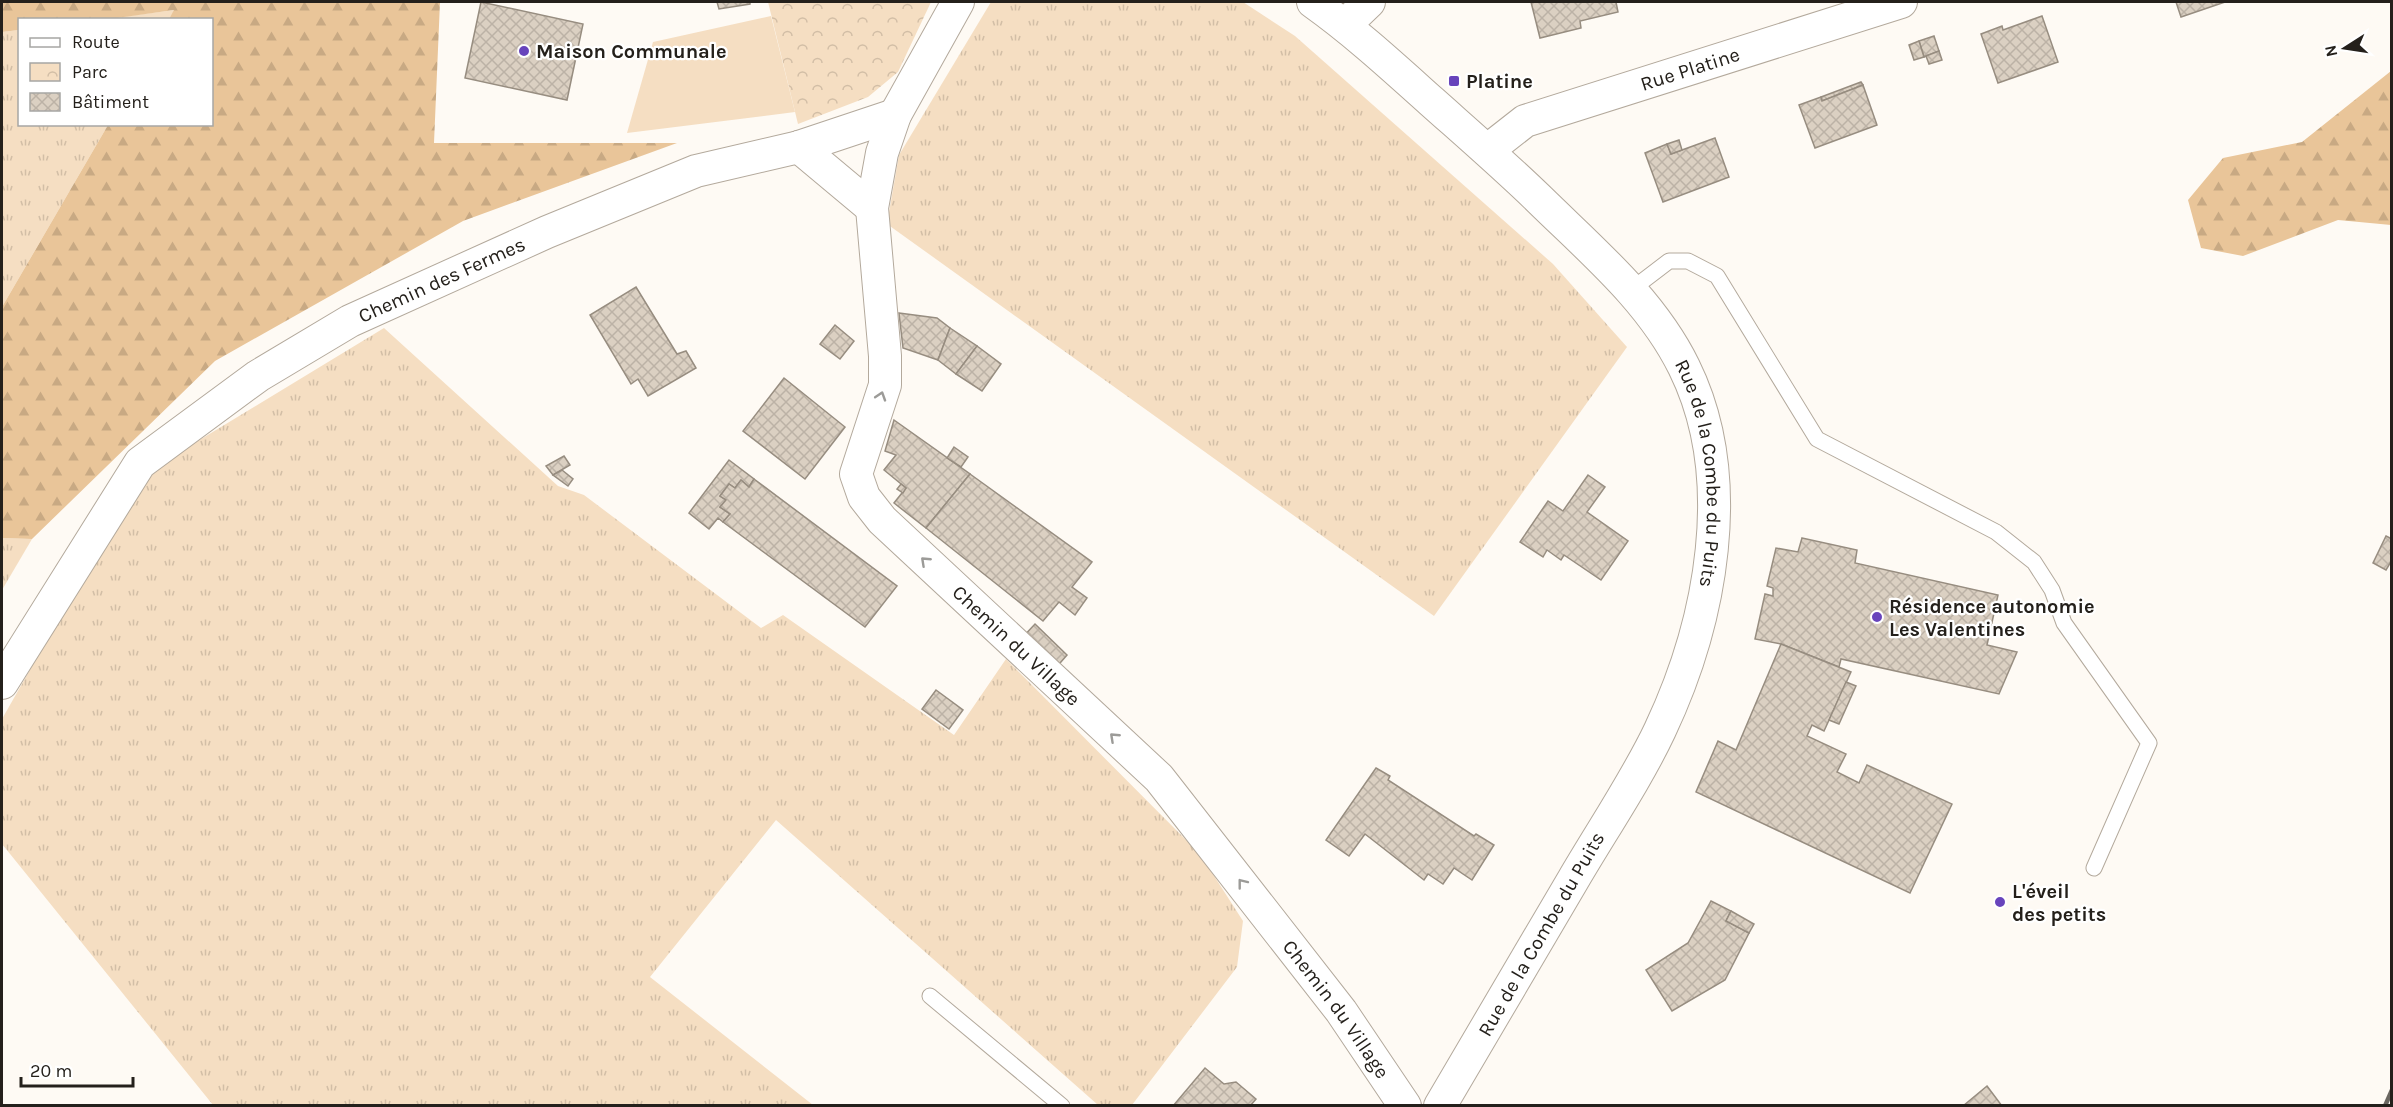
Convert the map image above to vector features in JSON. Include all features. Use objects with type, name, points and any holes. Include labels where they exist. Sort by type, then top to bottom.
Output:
[{"type":"street","points":[[896,116],[958,2]]},
{"type":"street","name":"Rue de la Combe du Puits","points":[[1313,2],[1346,25],[1488,150],[1631,290],[1662,329],[1685,368],[1699,407],[1713,468],[1714,541],[1704,602],[1688,660],[1660,731],[1440,1106]]},
{"type":"street","points":[[1346,25],[1369,2]]},
{"type":"street","name":"Rue Platine","points":[[1488,150],[1525,121],[1901,2]]},
{"type":"street","name":"Chemin des Fermes","points":[[2,683],[140,463],[258,376],[350,321],[547,232],[696,171],[799,147],[896,116]]},
{"type":"street","name":"Chemin du Village","points":[[896,116],[882,153],[872,208],[885,356],[885,385],[856,474],[864,497],[882,520],[1159,778],[1341,1011],[1405,1106]]},
{"type":"street","points":[[799,147],[872,208]]},
{"type":"lane","points":[[1631,290],[1669,261],[1688,261],[1717,276],[1817,439],[1996,532],[2034,562],[2052,590],[2064,623],[2149,743],[2094,868]]},
{"type":"lane","points":[[930,996],[1062,1106]]},
{"type":"green space","points":[[2,2],[440,2],[434,143],[677,143],[463,221],[215,361],[32,539],[2,538],[2,307],[107,126],[213,126],[213,18],[170,18],[174,10],[117,18],[18,18],[18,30],[2,32]]},
{"type":"green space","points":[[768,2],[931,2],[898,72],[868,97],[798,124]]},
{"type":"green space","points":[[991,2],[1243,2],[1295,36],[1553,264],[1627,347],[1434,616],[887,224],[899,155]]},
{"type":"green space","points":[[175,10],[170,18],[111,18]]},
{"type":"green space","points":[[771,16],[795,112],[627,133],[653,42]]},
{"type":"green space","points":[[18,30],[18,126],[107,126],[2,307],[2,32]]},
{"type":"green space","points":[[2391,71],[2391,225],[2338,220],[2243,256],[2201,248],[2188,200],[2223,158],[2302,142]]},
{"type":"green space","points":[[384,328],[558,486],[584,495],[761,628],[783,615],[954,735],[1006,659],[1200,854],[1243,921],[1237,967],[1132,1105],[1098,1105],[776,820],[650,977],[813,1105],[213,1105],[2,844],[2,719],[77,587],[150,470]]},
{"type":"green space","points":[[2,538],[32,539],[2,590]]},
{"type":"building","name":"Maison Communale","points":[[481,2],[583,24],[567,100],[465,78]]},
{"type":"building","points":[[717,2],[750,2],[750,4],[719,9]]},
{"type":"building","points":[[1531,2],[1616,2],[1618,12],[1580,21],[1581,28],[1540,38]]},
{"type":"building","points":[[2176,2],[2225,2],[2181,17]]},
{"type":"building","points":[[2042,16],[2058,62],[1998,83],[1981,34],[2002,26],[2003,30]]},
{"type":"building","points":[[1934,36],[1939,51],[1924,57],[1919,41]]},
{"type":"building","points":[[1919,41],[1924,57],[1914,60],[1909,45]]},
{"type":"building","points":[[1939,51],[1942,60],[1929,64],[1926,56]]},
{"type":"building","points":[[1861,82],[1863,85],[1822,101],[1821,97]]},
{"type":"building","points":[[1863,85],[1877,125],[1815,148],[1799,105],[1821,97],[1822,101]]},
{"type":"building","points":[[1715,138],[1729,177],[1663,202],[1645,153],[1667,144],[1671,154]]},
{"type":"building","points":[[1679,140],[1682,150],[1671,154],[1667,144]]},
{"type":"building","points":[[636,287],[677,354],[686,351],[696,368],[648,396],[638,379],[631,384],[590,315]]},
{"type":"building","points":[[899,313],[937,318],[950,328],[938,360],[903,348]]},
{"type":"building","points":[[835,325],[854,341],[840,359],[820,344]]},
{"type":"building","points":[[950,328],[977,346],[956,374],[938,360]]},
{"type":"building","points":[[977,346],[1001,364],[982,391],[956,374]]},
{"type":"building","points":[[784,378],[845,427],[805,479],[743,431]]},
{"type":"building","points":[[894,420],[970,474],[926,528],[894,503],[906,488],[884,470],[896,455],[885,451]]},
{"type":"building","points":[[954,447],[968,457],[961,467],[947,458]]},
{"type":"building","points":[[564,456],[570,465],[553,475],[546,466]]},
{"type":"building","points":[[729,460],[754,479],[749,487],[741,480],[735,488],[729,484],[720,496],[726,500],[720,507],[730,514],[723,522],[718,518],[709,529],[689,513]]},
{"type":"building","points":[[562,470],[573,479],[568,486],[553,475]]},
{"type":"building","points":[[970,474],[1092,562],[1072,587],[1087,598],[1075,615],[1059,602],[1043,621],[926,528]]},
{"type":"building","points":[[1588,475],[1605,487],[1587,512],[1628,541],[1601,580],[1564,555],[1561,560],[1547,550],[1543,557],[1520,542],[1548,501],[1563,511]]},
{"type":"building","points":[[754,479],[897,586],[865,627],[723,522],[730,514],[720,507],[726,500],[720,496],[729,484],[735,488],[741,480],[749,487]]},
{"type":"building","points":[[901,484],[906,488],[903,493],[897,489]]},
{"type":"building","points":[[2386,536],[2392,539],[2392,560],[2386,570],[2373,563]]},
{"type":"building","name":"Résidence autonomie Les Valentines","points":[[1802,538],[1857,550],[1855,563],[1998,595],[1987,645],[2017,652],[1999,694],[1841,659],[1839,667],[1781,644],[1755,639],[1765,594],[1773,596],[1773,588],[1767,586],[1776,548],[1798,552]]},
{"type":"building","points":[[1035,624],[1067,655],[1054,670],[1021,639]]},
{"type":"building","points":[[1781,644],[1851,672],[1824,731],[1812,725],[1807,736],[1846,754],[1837,772],[1859,783],[1867,765],[1952,804],[1910,893],[1696,792],[1718,741],[1736,750]]},
{"type":"building","points":[[1846,682],[1856,686],[1839,724],[1829,720]]},
{"type":"building","points":[[936,690],[963,710],[949,729],[922,709]]},
{"type":"building","points":[[1376,768],[1390,776],[1388,780],[1474,836],[1476,834],[1494,845],[1472,880],[1454,868],[1443,884],[1428,874],[1424,880],[1365,834],[1349,856],[1326,840]]},
{"type":"building","points":[[1711,901],[1731,911],[1726,921],[1749,933],[1725,980],[1672,1011],[1646,970],[1688,943]]},
{"type":"building","points":[[1731,911],[1754,924],[1749,933],[1726,921]]},
{"type":"building","points":[[1205,1068],[1224,1084],[1236,1082],[1256,1099],[1250,1106],[1173,1106]]},
{"type":"building","points":[[1987,1086],[2002,1106],[1963,1106]]},
{"type":"railway","points":[[2385,1106],[2392,1090]]},
{"type":"place","name":"Maison Communale","points":[[524,51]]},
{"type":"place","name":"Platine","points":[[1454,81]]},
{"type":"place","name":"Résidence autonomie Les Valentines","points":[[1877,617]]},
{"type":"place","name":"L'éveil des petits","points":[[2000,902]]}]
